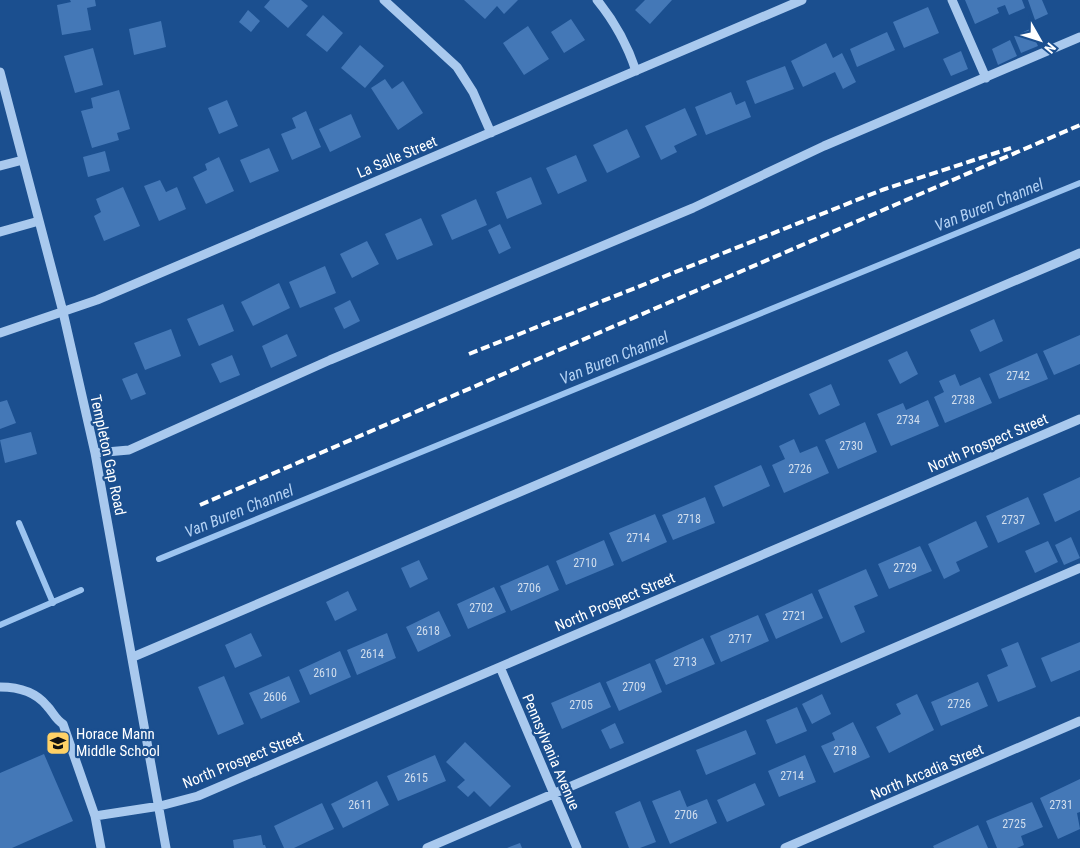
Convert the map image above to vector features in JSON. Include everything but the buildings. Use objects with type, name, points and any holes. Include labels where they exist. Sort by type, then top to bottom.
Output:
[{"type":"street","points":[[384,0],[457,67],[473,92],[490,133]]},
{"type":"street","points":[[596,0],[611,17],[628,47],[636,71]]},
{"type":"street","name":"La Salle Street","points":[[0,334],[97,300],[636,71],[782,4],[802,0]]},
{"type":"street","points":[[952,0],[986,78]]},
{"type":"street","points":[[95,453],[129,450],[330,360],[694,208],[824,146],[1080,37]]},
{"type":"street","name":"Templeton Gap Road","points":[[0,72],[63,312],[95,453],[160,806],[166,848]]},
{"type":"street","points":[[0,166],[23,160]]},
{"type":"street","points":[[0,232],[39,221]]},
{"type":"street","points":[[133,657],[1080,253]]},
{"type":"street","name":"North Prospect Street","points":[[95,816],[160,806],[198,796],[1080,419]]},
{"type":"street","points":[[427,848],[1080,568]]},
{"type":"street","name":"Pennsylvania Avenue","points":[[500,666],[577,848]]},
{"type":"street","points":[[0,688],[26,690],[48,706],[54,718],[62,724],[95,816],[101,848]]},
{"type":"street","name":"North Arcadia Street","points":[[785,848],[1080,721]]},
{"type":"waterway","name":"Van Buren Channel","points":[[159,559],[1080,183]]},
{"type":"waterway","points":[[19,523],[53,603]]},
{"type":"waterway","name":"Van Buren Channel","points":[[0,625],[81,590]]},
{"type":"railway","points":[[200,505],[1080,125]]},
{"type":"railway","points":[[469,354],[882,190],[1011,148]]},
{"type":"place","name":"Horace Mann Middle School","points":[[58,743]]}]
